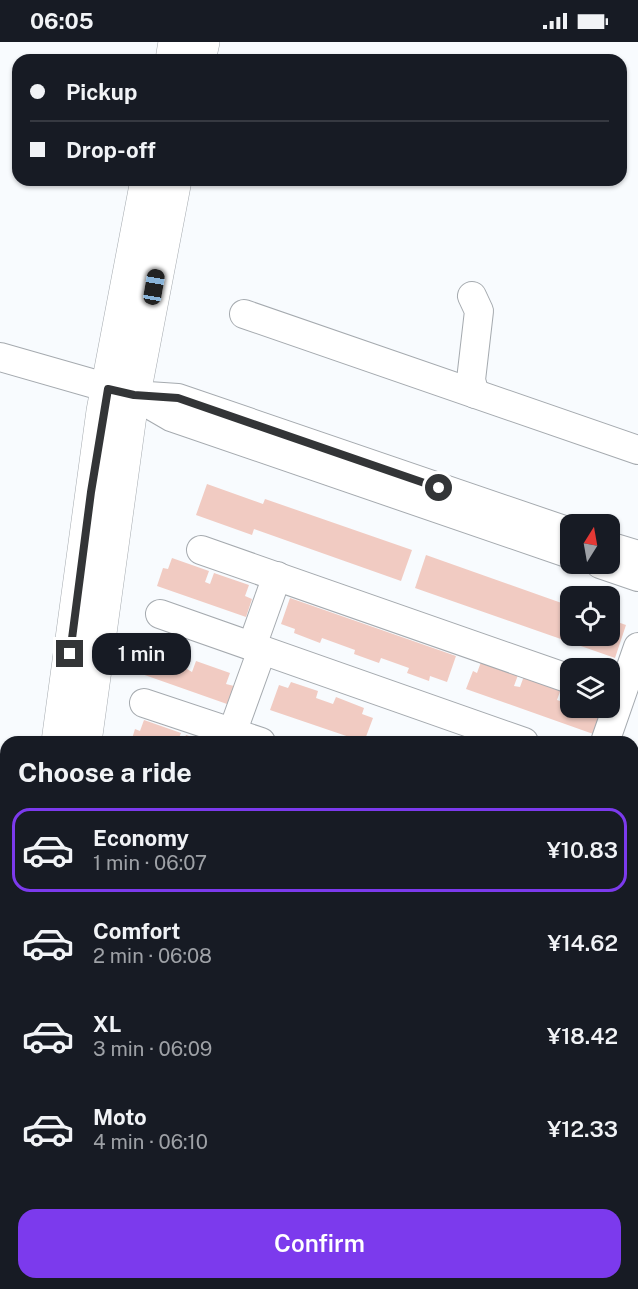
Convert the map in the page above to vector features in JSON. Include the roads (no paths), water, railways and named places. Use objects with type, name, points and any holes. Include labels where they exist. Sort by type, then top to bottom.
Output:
[{"type":"main road","points":[[86,736],[116,508],[121,392],[146,186]]},
{"type":"main road","points":[[59,736],[91,492],[121,392],[172,186]]},
{"type":"street","points":[[472,296],[479,310],[471,380],[475,394]]},
{"type":"street","points":[[244,314],[638,450]]},
{"type":"street","points":[[0,357],[121,392],[178,398],[560,529]]},
{"type":"street","points":[[121,392],[171,417],[560,551]]},
{"type":"street","points":[[620,549],[638,555]]},
{"type":"street","points":[[201,550],[560,675]]},
{"type":"street","points":[[620,571],[638,577]]},
{"type":"street","points":[[232,733],[277,576]]},
{"type":"street","points":[[160,614],[507,736]]},
{"type":"street","points":[[620,685],[638,647]]},
{"type":"street","points":[[144,703],[242,736]]},
{"type":"street","points":[[606,736],[610,718]]}]
